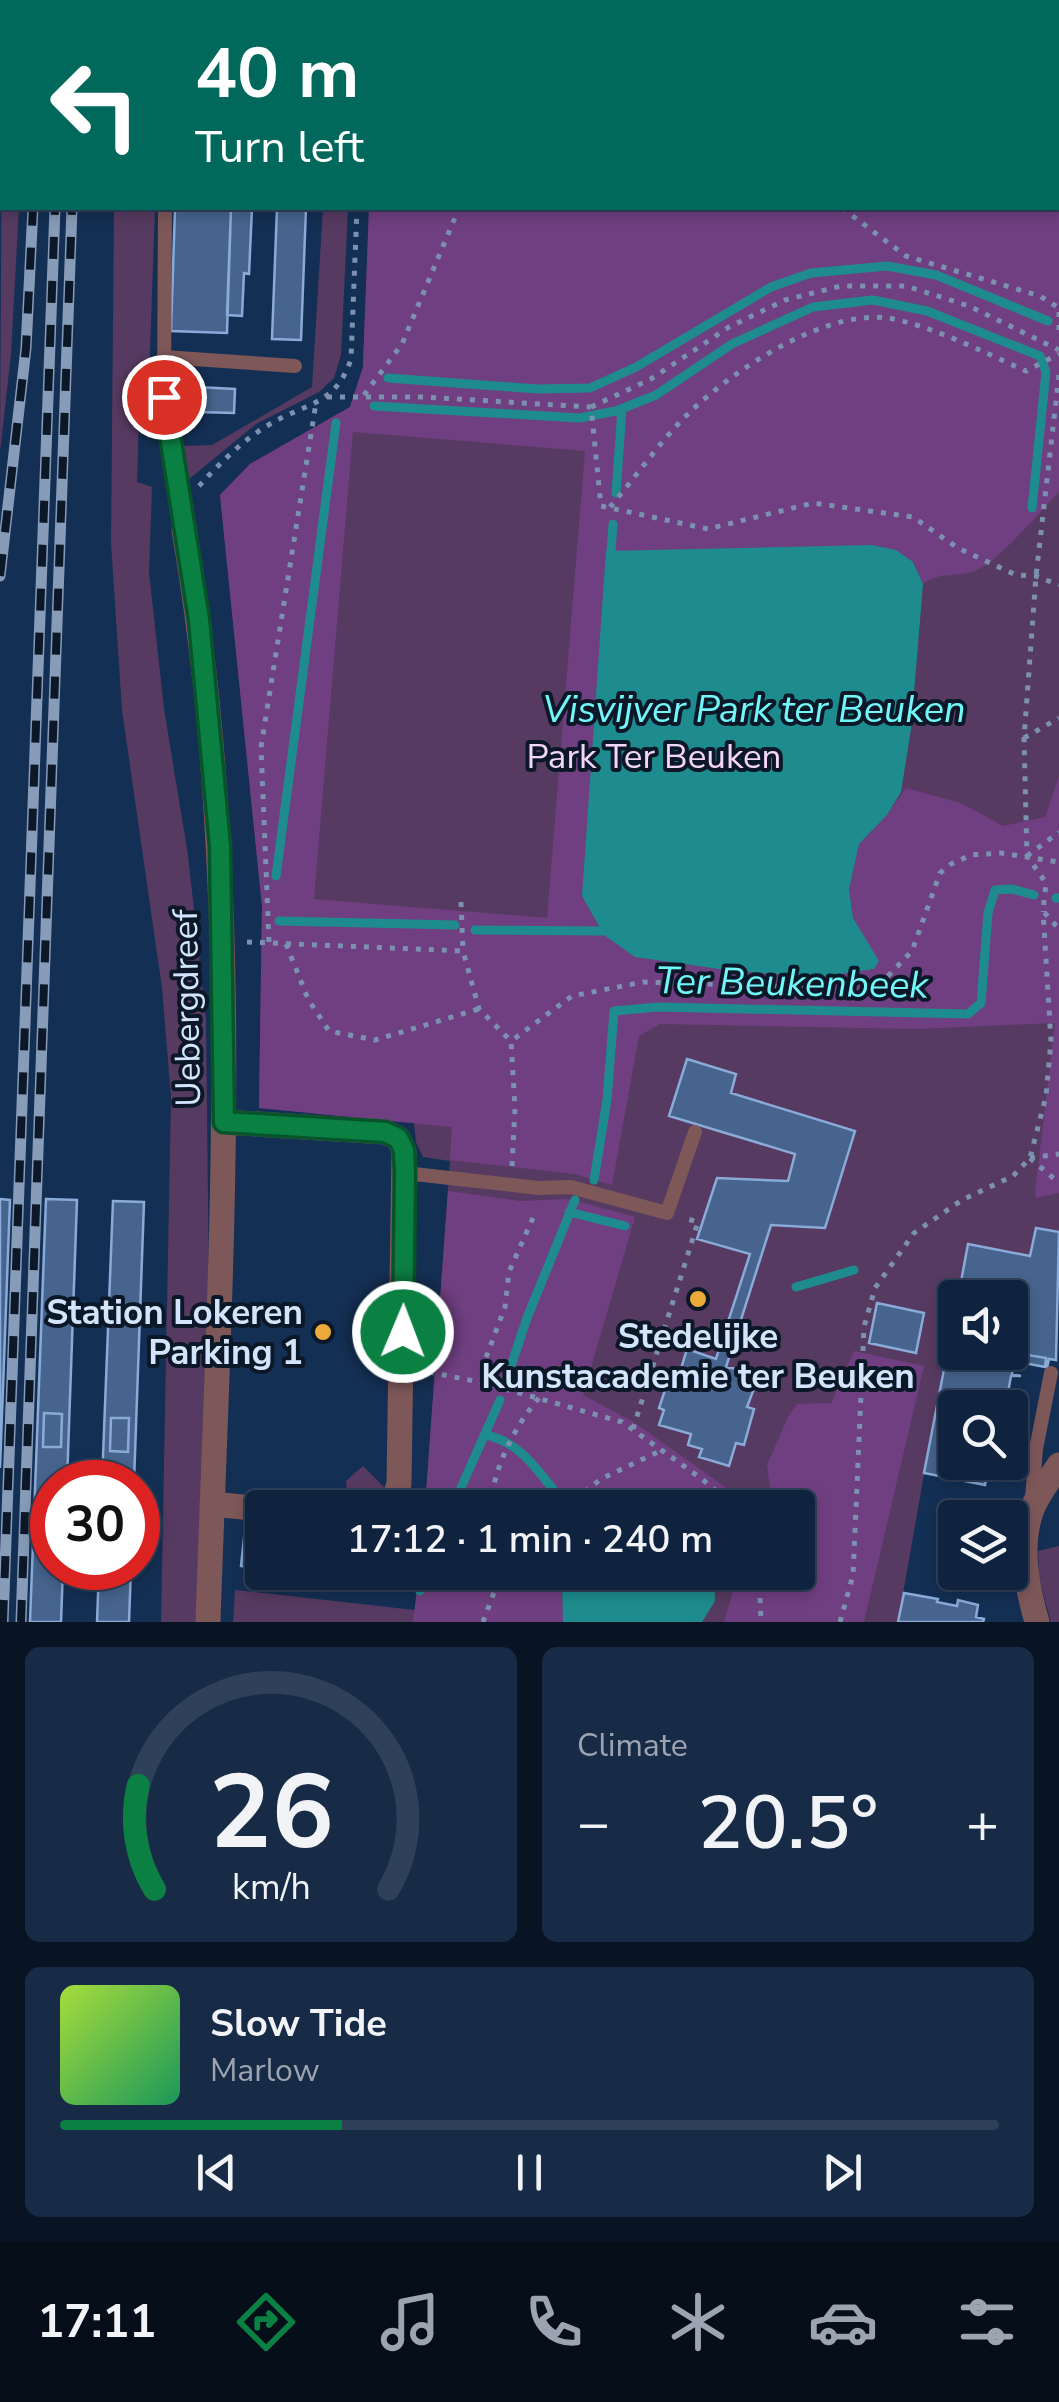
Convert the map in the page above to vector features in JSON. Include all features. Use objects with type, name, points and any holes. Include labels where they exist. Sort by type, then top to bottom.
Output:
[{"type":"street","name":"Uebergdreef","points":[[184,530],[199,620],[218,827],[222,942],[224,1122],[208,1622]]},
{"type":"street","points":[[224,1122],[385,1132],[398,1138],[404,1150],[397,1490]]},
{"type":"street","points":[[1037,1622],[1027,1584],[1025,1538],[1031,1510],[1059,1464]]},
{"type":"street","points":[[212,1504],[245,1507]]},
{"type":"lane","name":"Uebergdreef","points":[[165,210],[164,397],[184,530]]},
{"type":"lane","points":[[164,357],[296,366]]},
{"type":"lane","points":[[405,1172],[512,1186],[571,1187],[667,1213],[694,1132]]},
{"type":"lane","points":[[1031,1510],[1036,1450],[1051,1373]]},
{"type":"path","points":[[363,396],[402,344],[459,210]]},
{"type":"path","points":[[845,210],[906,256],[1040,296],[1059,310],[1059,334]]},
{"type":"path","points":[[327,397],[591,406],[651,379],[728,327],[785,300],[841,286],[906,286],[969,306],[1059,352]]},
{"type":"path","points":[[610,507],[688,414],[716,391],[773,350],[850,318],[896,319],[1026,371],[1059,352]]},
{"type":"path","points":[[840,1622],[854,1575],[864,1327],[874,1288],[914,1233],[962,1200],[1013,1176],[1030,1158],[1046,1096],[1051,1041],[1043,910],[1046,883],[1028,856],[1024,738],[1036,576],[1059,375]]},
{"type":"path","points":[[269,942],[261,747],[316,403]]},
{"type":"path","points":[[591,406],[601,506],[708,530],[813,503],[913,516],[958,548],[1016,576],[1036,576],[1058,586]]},
{"type":"path","points":[[1024,738],[1059,718]]},
{"type":"path","points":[[1028,856],[1059,832]]},
{"type":"path","points":[[511,1042],[572,996],[643,982],[828,988],[874,982],[888,976],[912,951],[940,873],[971,855],[1028,856],[1059,862]]},
{"type":"path","points":[[461,902],[463,951],[479,1010],[511,1042],[512,1186]]},
{"type":"path","points":[[1043,910],[1059,929]]},
{"type":"path","points":[[222,942],[463,951]]},
{"type":"path","points":[[285,943],[308,998],[330,1031],[375,1040],[479,1010]]},
{"type":"path","points":[[1030,1158],[1059,1154]]},
{"type":"path","points":[[1030,1158],[1059,1183]]},
{"type":"path","points":[[484,1383],[485,1360],[505,1307],[510,1272],[534,1220],[539,1188]]},
{"type":"path","points":[[633,1428],[698,1222],[667,1213]]},
{"type":"path","points":[[402,1372],[435,1372],[484,1383],[622,1422],[713,1490]]},
{"type":"path","points":[[494,1490],[496,1473],[515,1433],[539,1398]]},
{"type":"path","points":[[585,1490],[662,1450]]},
{"type":"path","points":[[483,1622],[495,1590]]},
{"type":"path","points":[[760,1590],[761,1622]]},
{"type":"green space","points":[[1,210],[19,210],[11,354],[0,452]]},
{"type":"green space","points":[[114,210],[155,210],[149,379],[152,383],[140,384],[137,482],[152,487],[149,572],[206,1020],[209,1294],[197,1622],[161,1622],[171,1097],[162,988],[122,710],[111,543]]},
{"type":"green space","points":[[323,210],[348,210],[341,355],[334,378],[319,392],[256,424],[188,480],[182,446],[212,445],[312,387]]},
{"type":"green space","name":"Park Ter Beuken","points":[[369,210],[1059,210],[1059,1232],[1036,1228],[1030,1256],[968,1245],[961,1280],[938,1280],[938,1370],[942,1370],[898,1622],[233,1622],[235,1590],[415,1610],[417,1590],[815,1590],[815,1490],[426,1490],[450,1161],[423,1157],[414,1123],[259,1108],[262,906],[220,495],[250,464],[350,407],[363,367]]},
{"type":"green space","points":[[369,210],[1059,210],[1059,492],[1008,546],[977,570],[935,577],[923,584],[913,561],[582,896],[604,935],[636,957],[733,971],[821,977],[874,969],[878,961],[853,918],[849,889],[859,844],[906,788],[961,803],[1003,826],[1045,817],[1059,777],[1059,1193],[1036,1198],[1035,1193],[1055,1023],[916,1029],[660,1024],[639,1036],[612,1185],[574,1174],[450,1160],[452,1127],[259,1108],[262,906],[220,495],[250,464],[350,407],[363,367]],"holes":[[[353,432],[585,451],[547,918],[314,899]]]},
{"type":"green space","points":[[448,1191],[521,1201],[569,1199],[635,1217],[583,1395],[632,1421],[729,1490],[426,1490]]},
{"type":"green space","points":[[854,1351],[924,1366],[864,1622],[724,1622],[733,1590],[815,1590],[815,1490],[769,1490],[767,1465],[797,1404],[831,1403]]},
{"type":"green space","points":[[363,1466],[384,1487],[348,1490],[346,1481]]},
{"type":"green space","points":[[1059,1546],[1059,1622],[1051,1622],[1039,1578],[1038,1551]]},
{"type":"green space","points":[[417,1590],[562,1590],[563,1622],[413,1622]]},
{"type":"water","name":"Visvijver Park ter Beuken","points":[[872,545],[896,550],[913,562],[923,584],[911,729],[901,792],[887,815],[859,844],[849,889],[853,918],[879,961],[874,969],[821,977],[733,971],[635,957],[604,935],[582,896],[606,551]]},
{"type":"water","points":[[562,1590],[715,1590],[715,1601],[702,1622],[563,1622]]},
{"type":"building","points":[[175,210],[231,210],[227,333],[171,331]]},
{"type":"building","points":[[231,210],[252,210],[249,274],[244,273],[242,316],[227,315]]},
{"type":"building","points":[[277,210],[306,210],[301,340],[272,339]]},
{"type":"building","points":[[197,387],[235,389],[234,413],[196,412]]},
{"type":"building","points":[[687,1059],[736,1074],[731,1093],[855,1131],[825,1228],[771,1225],[726,1367],[760,1373],[747,1407],[754,1409],[744,1445],[736,1443],[729,1466],[699,1457],[702,1449],[688,1445],[691,1434],[659,1425],[664,1410],[659,1408],[667,1384],[671,1385],[676,1371],[680,1372],[687,1349],[716,1359],[750,1254],[697,1239],[717,1178],[788,1181],[795,1154],[669,1116]]},
{"type":"building","points":[[0,1199],[10,1200],[0,1468]]},
{"type":"building","points":[[46,1199],[77,1200],[68,1460],[36,1460]]},
{"type":"building","points":[[113,1201],[144,1202],[135,1460],[103,1460]]},
{"type":"building","points":[[1036,1228],[1059,1232],[1056,1360],[1049,1359],[1047,1368],[1046,1358],[1028,1355],[1028,1280],[961,1280],[968,1244],[1030,1256]]},
{"type":"building","points":[[877,1303],[924,1313],[916,1353],[869,1343]]},
{"type":"building","points":[[1028,1355],[1046,1358],[1045,1367],[1028,1364]]},
{"type":"building","points":[[944,1370],[1013,1370],[1012,1374],[1021,1376],[1011,1376],[1008,1390],[940,1390]]},
{"type":"building","points":[[938,1400],[938,1476],[924,1473]]},
{"type":"building","points":[[44,1413],[62,1414],[61,1447],[43,1447]]},
{"type":"building","points":[[111,1418],[129,1418],[128,1452],[110,1451]]},
{"type":"building","points":[[960,1480],[986,1480],[985,1485]]},
{"type":"building","points":[[245,1529],[245,1567],[241,1566]]},
{"type":"building","points":[[31,1590],[62,1590],[61,1622],[30,1622]]},
{"type":"building","points":[[98,1590],[130,1590],[129,1622],[97,1622]]},
{"type":"building","points":[[904,1593],[957,1606],[958,1600],[978,1605],[976,1617],[984,1619],[983,1622],[898,1622]]},
{"type":"waterway","points":[[388,378],[537,389],[590,388],[636,367],[771,287],[811,273],[887,266],[936,275],[1048,321]]},
{"type":"waterway","points":[[374,406],[579,418],[616,411],[656,395],[732,344],[813,307],[873,300],[927,311],[1040,356],[1046,372],[1032,508]]},
{"type":"waterway","points":[[616,493],[622,409]]},
{"type":"waterway","points":[[276,876],[336,423]]},
{"type":"waterway","points":[[611,551],[613,524]]},
{"type":"waterway","name":"Ter Beukenbeek","points":[[594,1180],[607,1100],[614,1011],[658,1007],[968,1014],[981,1003],[988,913],[995,890],[1012,889],[1034,895]]},
{"type":"waterway","points":[[279,921],[455,925]]},
{"type":"waterway","points":[[475,930],[602,931]]},
{"type":"waterway","name":"Ter Beukenbeek","points":[[507,1378],[575,1200]]},
{"type":"waterway","points":[[569,1212],[625,1226]]},
{"type":"waterway","points":[[796,1287],[854,1270]]},
{"type":"waterway","name":"Ter Beukenbeek","points":[[460,1490],[500,1400]]},
{"type":"waterway","points":[[486,1435],[523,1454],[554,1490]]},
{"type":"railway","points":[[0,576],[26,348],[33,210]]},
{"type":"railway","points":[[3,1622],[55,210]]},
{"type":"railway","points":[[21,1622],[72,210]]},
{"type":"place","name":"Stedelijke Kunstacademie ter Beuken","points":[[698,1299]]},
{"type":"place","name":"Station Lokeren Parking 1","points":[[323,1332]]},
{"type":"route","points":[[164,397],[199,620],[220,846],[224,1122],[385,1132],[398,1138],[404,1150],[405,1172],[403,1332]]}]
